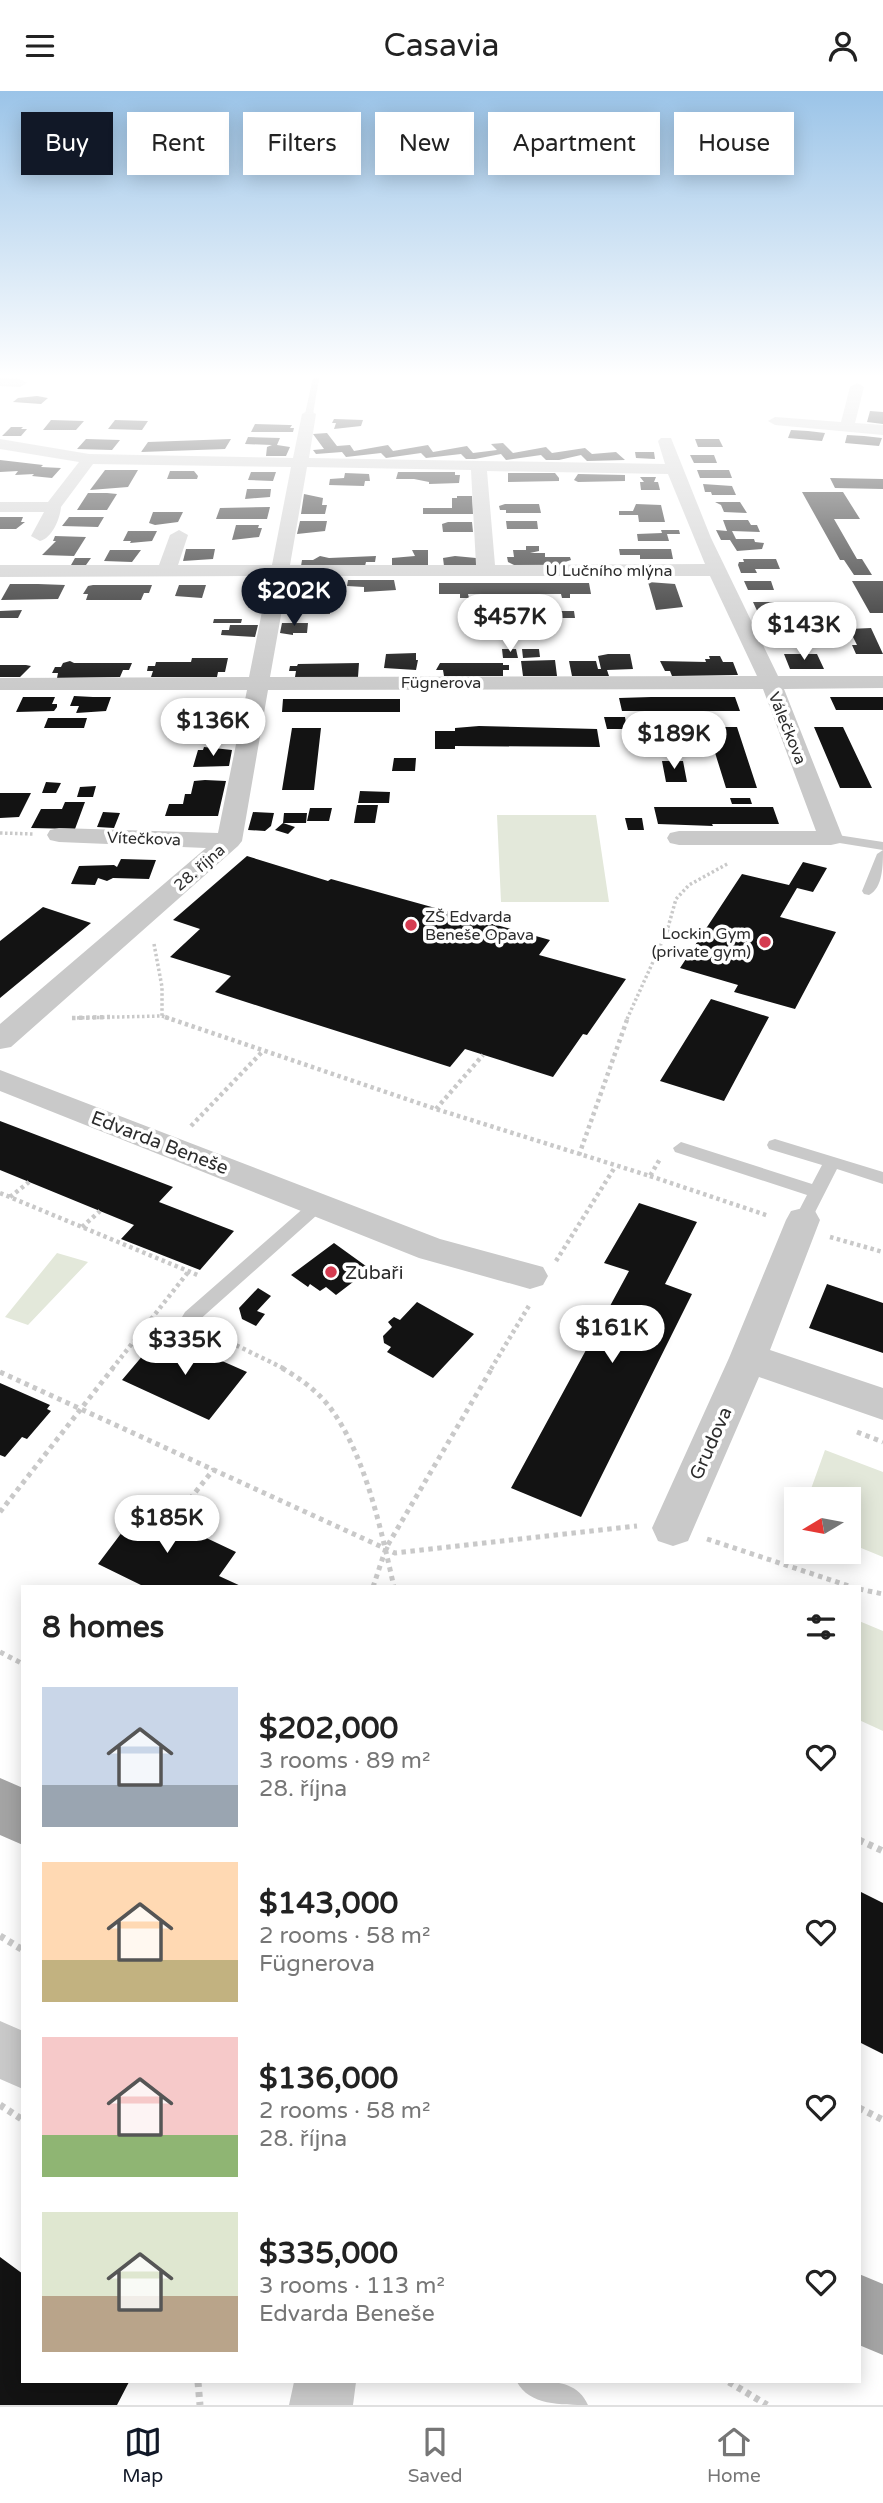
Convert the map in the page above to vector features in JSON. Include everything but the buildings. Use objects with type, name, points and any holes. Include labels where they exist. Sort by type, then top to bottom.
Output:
[{"type":"main road","points":[[0,1805],[21,1817]]},
{"type":"main road","points":[[861,2308],[883,2321]]},
{"type":"street","points":[[40,536],[52,516],[53,507],[73,481]]},
{"type":"street","name":"28. října","points":[[0,1040],[229,841],[296,481]]},
{"type":"street","points":[[480,481],[486,571]]},
{"type":"street","name":"Válečkova","points":[[679,481],[716,570],[770,682],[831,838]]},
{"type":"street","points":[[0,507],[53,507]]},
{"type":"street","points":[[166,572],[179,535]]},
{"type":"street","name":"U Lučního mlýna","points":[[0,571],[716,570]]},
{"type":"street","name":"Fügnerova","points":[[0,684],[883,682]]},
{"type":"street","name":"Vítečkova","points":[[59,835],[229,841]]},
{"type":"street","points":[[679,838],[831,838]]},
{"type":"street","name":"Edvarda Beneše","points":[[0,1080],[320,1203],[431,1249],[537,1283]]},
{"type":"street","name":"Grudova","points":[[673,1528],[748,1358],[806,1214]]},
{"type":"street","points":[[748,1358],[883,1404]]},
{"type":"street","points":[[0,2048],[21,2061]]},
{"type":"street","points":[[321,2405],[325,2383]]},
{"type":"lane","points":[[831,838],[883,846]]},
{"type":"lane","points":[[869,891],[883,854]]},
{"type":"lane","points":[[775,1145],[883,1178]]},
{"type":"lane","points":[[681,1148],[806,1214],[832,1162]]},
{"type":"lane","points":[[195,1322],[223,1286],[320,1203]]},
{"type":"lane","points":[[535,2383],[572,2405]]},
{"type":"path","points":[[579,1154],[622,1030],[667,932],[676,899],[689,885],[706,874],[739,860]]},
{"type":"path","points":[[148,912],[162,987],[162,1016]]},
{"type":"path","points":[[667,932],[701,940]]},
{"type":"path","points":[[26,1019],[162,1016],[615,1167],[806,1214],[883,1252]]},
{"type":"path","points":[[171,1146],[263,1051]]},
{"type":"path","points":[[436,1109],[483,1055]]},
{"type":"path","points":[[650,1177],[669,1145],[681,1148]]},
{"type":"path","points":[[374,1585],[386,1548],[537,1283],[615,1167]]},
{"type":"path","points":[[10,1198],[29,1182]]},
{"type":"path","points":[[0,1193],[159,1257],[223,1286]]},
{"type":"path","points":[[82,1227],[100,1211]]},
{"type":"path","points":[[0,1511],[190,1271]]},
{"type":"path","points":[[159,1310],[168,1314]]},
{"type":"path","points":[[195,1322],[259,1354],[314,1391],[336,1417],[354,1455],[386,1548],[394,1585]]},
{"type":"path","points":[[0,1372],[395,1553],[638,1526],[673,1528],[846,1585]]},
{"type":"path","points":[[173,1520],[214,1469]]},
{"type":"path","points":[[861,1589],[883,1594]]},
{"type":"path","points":[[0,1652],[21,1663]]},
{"type":"path","points":[[861,1841],[883,1851]]},
{"type":"path","points":[[0,1936],[21,1949]]},
{"type":"path","points":[[0,2105],[21,2119]]},
{"type":"path","points":[[861,2109],[883,2120]]},
{"type":"path","points":[[198,2383],[200,2405]]},
{"type":"path","points":[[731,2383],[767,2405]]},
{"type":"shaded area","points":[[497,815],[596,815],[609,902],[501,902]]},
{"type":"shaded area","points":[[57,1253],[88,1262],[28,1325],[5,1317]]},
{"type":"shaded area","points":[[825,1450],[883,1472],[883,1557],[861,1548],[861,1487],[812,1487]]},
{"type":"shaded area","points":[[861,1622],[883,1631],[883,1731],[861,1721]]},
{"type":"place","name":"ZŠ Edvarda Beneše Opava","points":[[411,925]]},
{"type":"place","name":"Lockin Gym (private gym)","points":[[765,942]]},
{"type":"place","name":"Zubaři","points":[[331,1272]]}]
